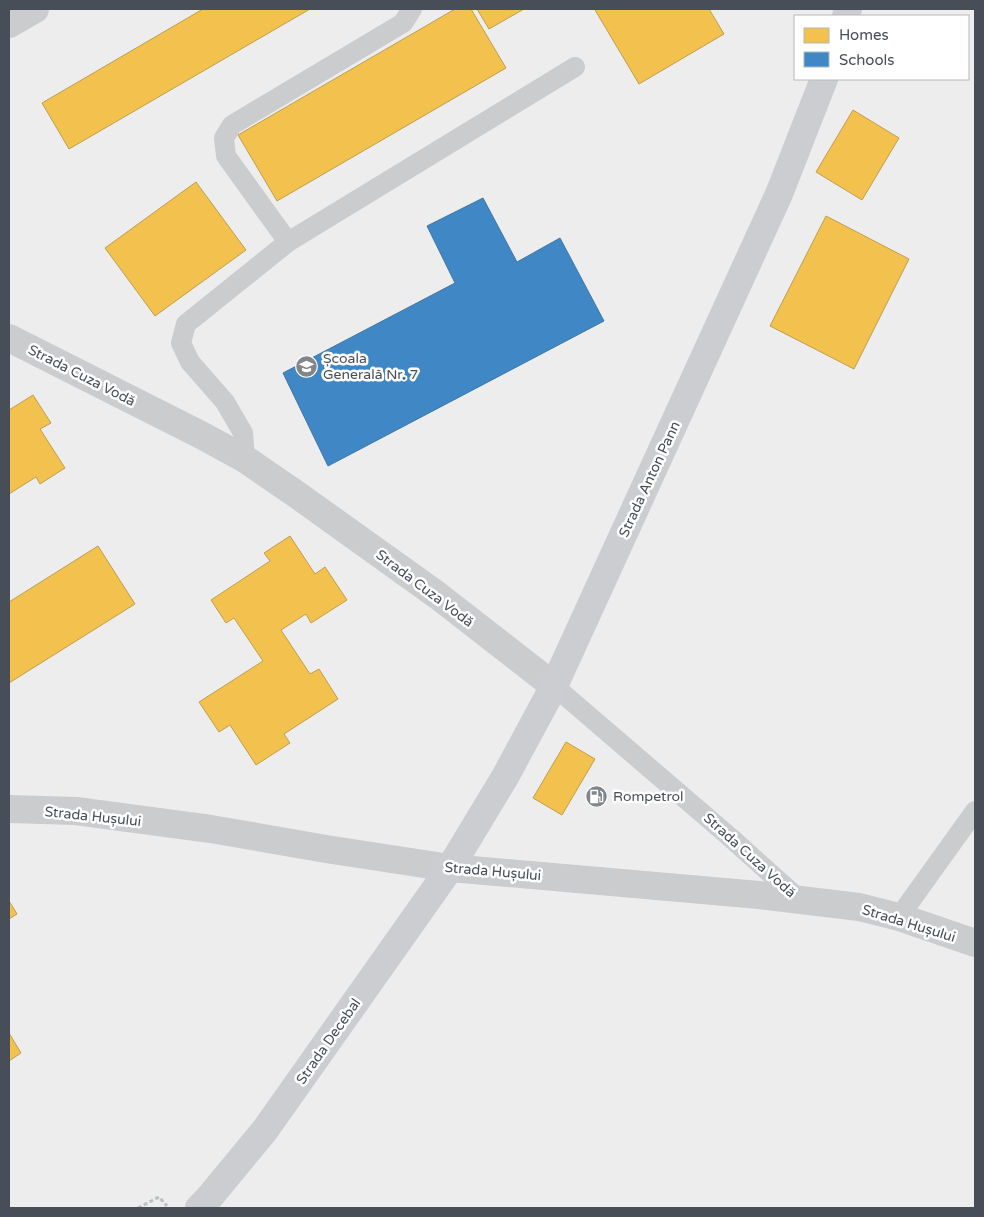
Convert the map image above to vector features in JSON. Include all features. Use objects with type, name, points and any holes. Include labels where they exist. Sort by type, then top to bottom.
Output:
[{"type":"main road","name":"Strada Anton Pann","points":[[450,868],[505,777],[554,686],[779,194],[824,80]]},
{"type":"main road","name":"Strada Decebal","points":[[199,1208],[265,1130],[450,868]]},
{"type":"street","points":[[9,24],[35,9]]},
{"type":"street","name":"Strada Cuza Vodă","points":[[9,338],[245,459],[437,595],[554,686]]},
{"type":"street","name":"Strada Hușului","points":[[9,809],[85,812],[450,868],[859,907],[899,917],[975,943]]},
{"type":"lane","points":[[288,242],[226,156],[224,138],[232,125],[403,23],[412,9]]},
{"type":"lane","points":[[245,459],[244,433],[225,402],[190,362],[181,343],[186,324],[288,242],[575,67]]},
{"type":"lane","name":"Strada Cuza Vodă","points":[[554,686],[800,900]]},
{"type":"lane","points":[[899,917],[975,811]]},
{"type":"path","points":[[138,1208],[159,1197],[169,1208]]},
{"type":"building: Homes","points":[[203,9],[310,9],[69,149],[42,103]]},
{"type":"building: Homes","points":[[455,9],[471,9],[506,68],[277,201],[238,135]]},
{"type":"building: Homes","points":[[477,9],[524,9],[489,29]]},
{"type":"building: Homes","points":[[709,9],[724,34],[639,84],[595,10]]},
{"type":"building: Homes","points":[[853,110],[899,138],[862,200],[816,172]]},
{"type":"building: Homes","points":[[196,182],[246,250],[155,316],[105,248]]},
{"type":"building: Homes","points":[[826,216],[909,259],[854,369],[770,326]]},
{"type":"building: Homes","points":[[33,395],[51,423],[40,429],[65,468],[40,484],[36,477],[9,494],[9,410]]},
{"type":"building: Homes","points":[[290,536],[315,574],[325,567],[347,600],[311,623],[306,614],[281,630],[310,674],[319,669],[338,699],[284,734],[290,743],[256,765],[230,725],[219,732],[199,702],[263,661],[234,618],[226,623],[211,600],[270,561],[264,553]]},
{"type":"building: Homes","points":[[98,546],[135,604],[9,683],[9,602]]},
{"type":"building: Homes","points":[[566,742],[595,759],[562,815],[533,798]]},
{"type":"building: Homes","points":[[9,901],[17,914],[9,919]]},
{"type":"building: Homes","points":[[9,1033],[21,1053],[9,1061]]},
{"type":"building: Schools","points":[[483,198],[517,262],[560,238],[604,321],[328,466],[283,373],[455,283],[427,226]]},
{"type":"place","name":"Școala Generală Nr. 7","points":[[307,366]]},
{"type":"place","name":"Rompetrol","points":[[597,796]]}]
